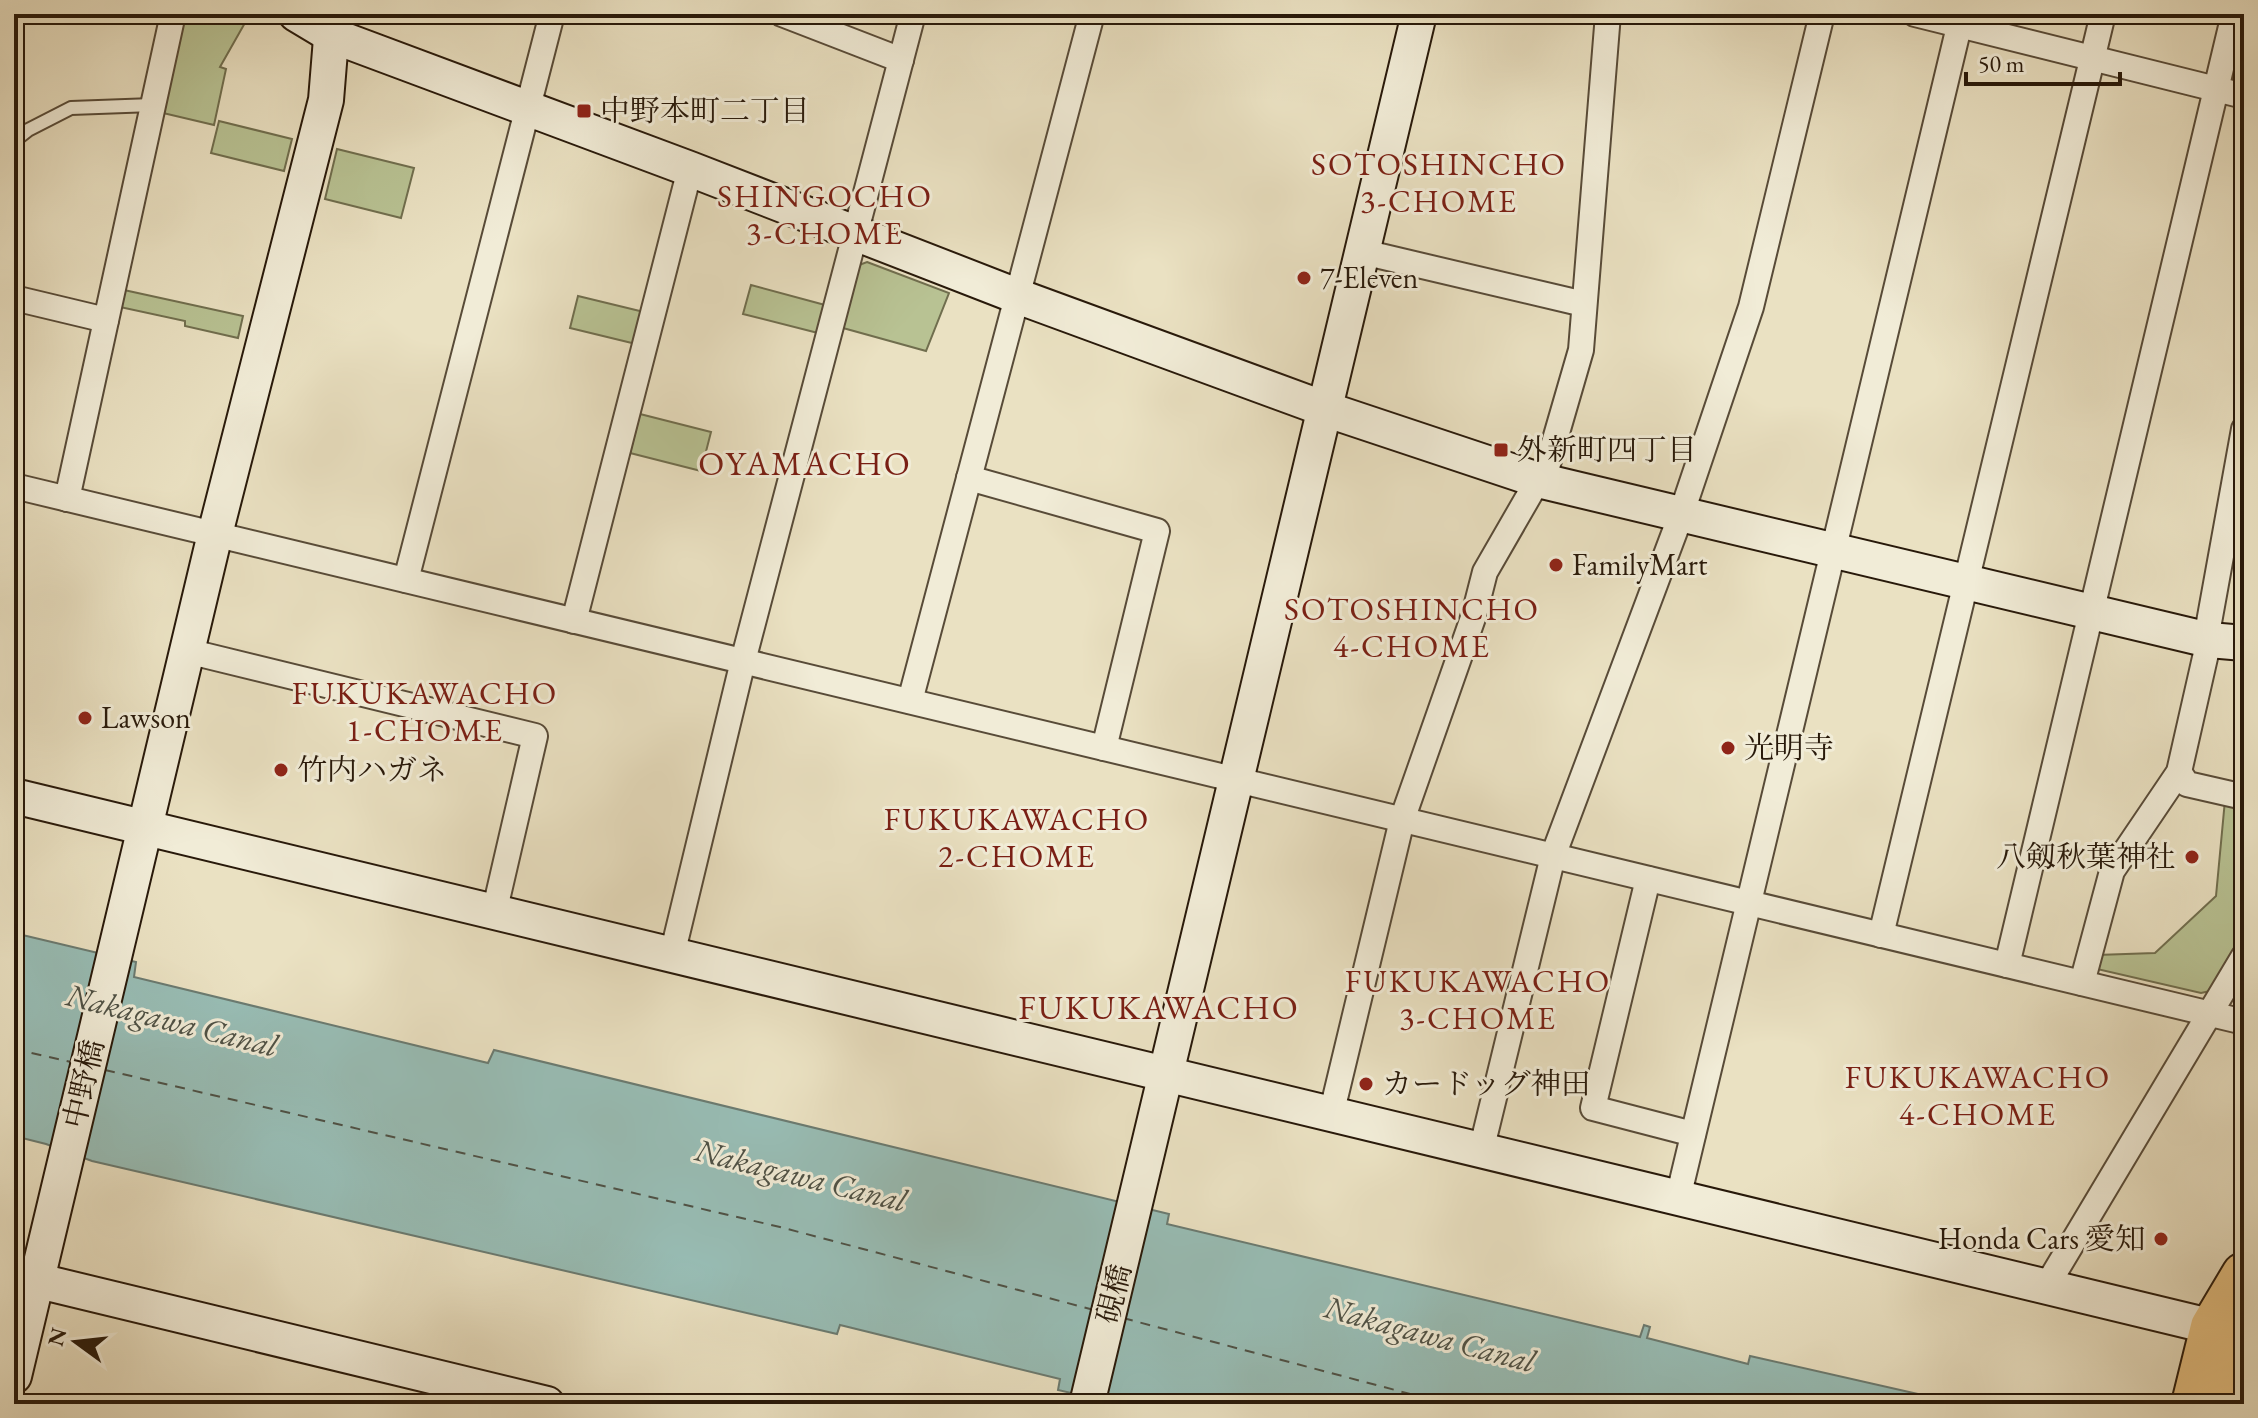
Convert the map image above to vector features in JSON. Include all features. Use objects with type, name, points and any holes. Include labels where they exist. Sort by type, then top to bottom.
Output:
[{"type":"highway","points":[[2230,1404],[2234,1336],[2244,1275]]},
{"type":"highway","points":[[2194,1404],[2234,1336]]},
{"type":"street","points":[[67,499],[173,14]]},
{"type":"street","points":[[296,14],[332,24],[528,108],[1017,296],[1325,409],[1541,481],[2090,612],[2208,639],[2244,643]]},
{"type":"street","points":[[406,580],[552,14]]},
{"type":"street","points":[[782,14],[901,60]]},
{"type":"street","points":[[672,955],[743,661],[913,14]]},
{"type":"street","points":[[910,701],[1092,14]]},
{"type":"street","name":"硯橋","points":[[1087,1404],[1419,14]]},
{"type":"street","points":[[1331,1115],[1402,820],[1474,615],[1485,572],[1541,481],[1581,350],[1608,14]]},
{"type":"street","points":[[1481,1151],[1553,856],[1681,515],[1751,307],[1822,14]]},
{"type":"street","points":[[1915,14],[1961,19],[2092,58],[2244,96]]},
{"type":"street","points":[[1881,935],[2103,14]]},
{"type":"street","points":[[2007,965],[2234,14]]},
{"type":"street","points":[[1678,1198],[1961,19]]},
{"type":"street","name":"中野橋","points":[[14,1376],[26,1277],[62,1175],[215,534],[326,100],[332,24]]},
{"type":"street","points":[[574,621],[690,169]]},
{"type":"street","points":[[1363,252],[1584,304]]},
{"type":"street","points":[[14,298],[106,320]]},
{"type":"street","points":[[2082,983],[2112,871],[2179,772],[2208,639],[2244,429]]},
{"type":"street","points":[[969,478],[1157,531],[1104,748]]},
{"type":"street","points":[[14,486],[2244,1022]]},
{"type":"street","points":[[187,651],[535,736],[494,913]]},
{"type":"street","points":[[2179,772],[2187,784],[2244,797]]},
{"type":"street","points":[[14,796],[2046,1287],[2234,1336]]},
{"type":"street","points":[[1648,879],[1593,1108],[1693,1134]]},
{"type":"street","points":[[2046,1287],[2244,956]]},
{"type":"street","points":[[26,1277],[547,1404]]},
{"type":"lane","points":[[14,141],[28,130],[71,108],[153,105]]},
{"type":"green space","points":[[185,14],[250,14],[220,67],[226,69],[214,125],[163,113]]},
{"type":"green space","points":[[219,121],[292,139],[284,171],[211,153]]},
{"type":"green space","points":[[337,149],[414,168],[401,218],[325,199]]},
{"type":"green space","points":[[867,262],[949,293],[926,351],[843,328],[859,265]]},
{"type":"green space","points":[[751,285],[825,305],[818,333],[743,314]]},
{"type":"green space","points":[[124,290],[243,316],[238,338],[185,326],[185,321],[120,307]]},
{"type":"green space","points":[[578,296],[644,312],[636,344],[570,328]]},
{"type":"green space","points":[[640,414],[711,432],[701,471],[630,453]]},
{"type":"green space","points":[[2225,800],[2244,804],[2244,933],[2210,991],[2201,993],[2097,969],[2097,955],[2155,953],[2216,896]]},
{"type":"water","name":"Nakagawa Canal","points":[[14,933],[136,962],[134,977],[488,1063],[494,1050],[1169,1214],[1167,1224],[1640,1337],[1644,1325],[1650,1327],[1647,1338],[1748,1364],[1750,1356],[1962,1404],[1127,1404],[1058,1390],[1060,1379],[840,1325],[837,1334],[92,1161],[14,1136]]},
{"type":"ferry route","points":[[14,1049],[71,1062]]},
{"type":"ferry route","points":[[105,1070],[780,1227],[1094,1310]]},
{"type":"ferry route","points":[[1123,1318],[1448,1404]]},
{"type":"place","name":"中野本町二丁目","points":[[584,111]]},
{"type":"place","name":"7-Eleven","points":[[1304,278]]},
{"type":"place","name":"外新町四丁目","points":[[1501,450]]},
{"type":"place","name":"FamilyMart","points":[[1556,565]]},
{"type":"place","name":"Lawson","points":[[85,718]]},
{"type":"place","name":"光明寺","points":[[1728,748]]},
{"type":"place","name":"竹内ハガネ","points":[[281,770]]},
{"type":"place","name":"八剱秋葉神社","points":[[2192,857]]},
{"type":"place","name":"カードッグ神田","points":[[1366,1084]]},
{"type":"place","name":"Honda Cars 愛知","points":[[2161,1239]]},
{"type":"district","name":"SOTOSHINCHO 3-CHOME","points":[[1439,182]]},
{"type":"district","name":"SHINGOCHO 3-CHOME","points":[[825,214]]},
{"type":"district","name":"OYAMACHO","points":[[805,463]]},
{"type":"district","name":"SOTOSHINCHO 4-CHOME","points":[[1412,628]]},
{"type":"district","name":"FUKUKAWACHO 1-CHOME","points":[[425,712]]},
{"type":"district","name":"FUKUKAWACHO 2-CHOME","points":[[1017,838]]},
{"type":"district","name":"FUKUKAWACHO 3-CHOME","points":[[1478,1000]]},
{"type":"district","name":"FUKUKAWACHO","points":[[1159,1007]]},
{"type":"district","name":"FUKUKAWACHO 4-CHOME","points":[[1978,1096]]}]
